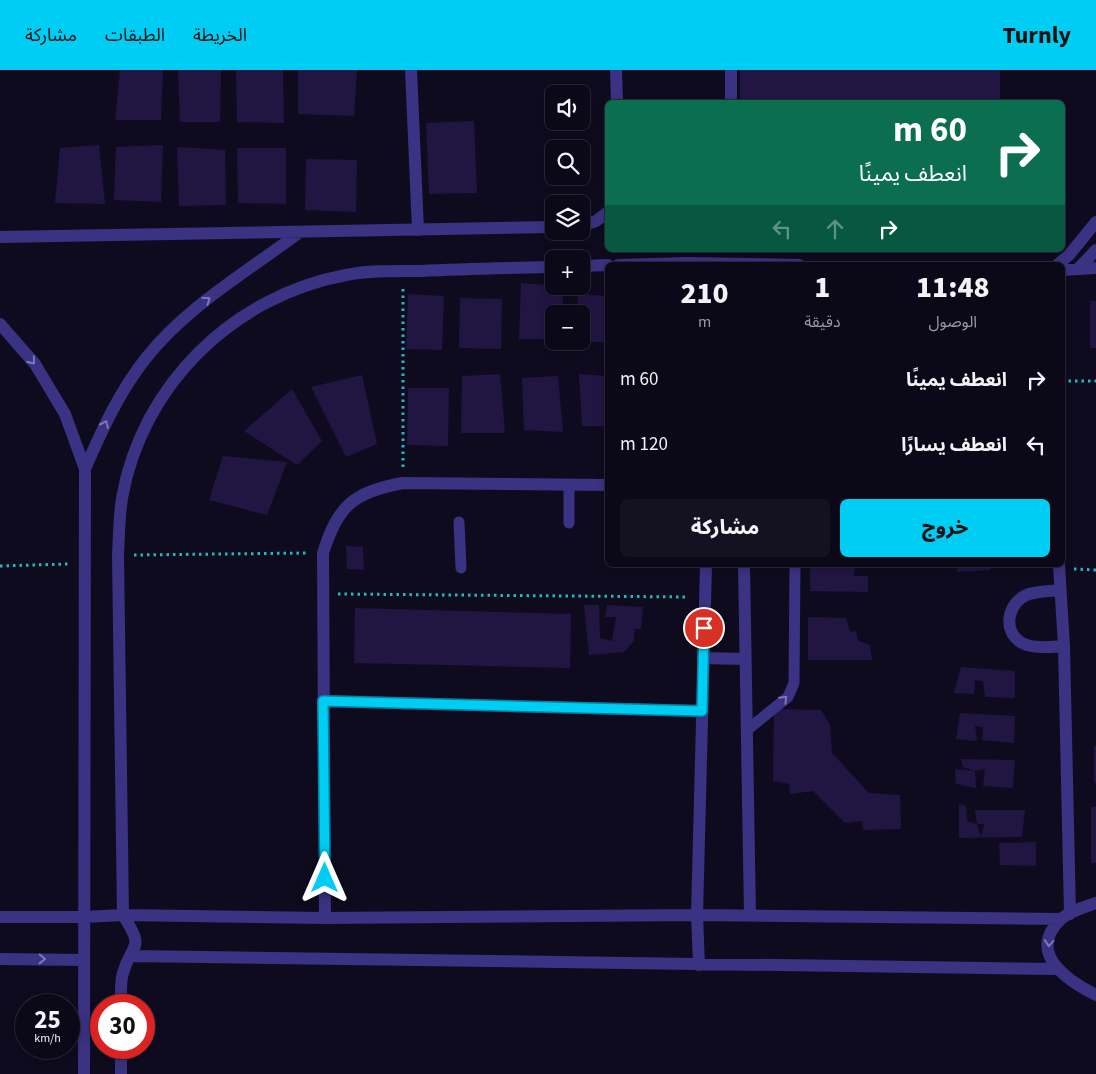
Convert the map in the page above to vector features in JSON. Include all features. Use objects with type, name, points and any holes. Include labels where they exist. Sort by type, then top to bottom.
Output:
[{"type":"street","points":[[411,70],[418,230]]},
{"type":"street","points":[[616,70],[617,100]]},
{"type":"street","points":[[731,70],[731,100]]},
{"type":"street","points":[[590,223],[605,214]]},
{"type":"street","points":[[1060,262],[1074,249],[1096,222]]},
{"type":"street","points":[[0,237],[545,227]]},
{"type":"street","points":[[85,469],[111,410],[146,358],[190,312],[300,232]]},
{"type":"street","points":[[1078,269],[1096,250]]},
{"type":"street","points":[[590,266],[605,265]]},
{"type":"street","points":[[121,994],[122,975],[135,949],[135,936],[123,915],[118,555],[122,499],[137,444],[163,394],[198,351],[242,315],[292,290],[346,275],[403,271],[545,267]]},
{"type":"street","points":[[1065,270],[1096,268]]},
{"type":"street","points":[[0,324],[35,364],[65,414],[85,469],[84,1074]]},
{"type":"street","points":[[325,918],[323,553],[332,526],[350,503],[375,488],[403,483],[605,485]]},
{"type":"street","points":[[698,965],[697,914],[706,567]]},
{"type":"street","points":[[744,567],[750,915]]},
{"type":"street","points":[[1059,567],[1064,646],[1065,916],[1050,934],[1048,952],[1056,969],[1076,985],[1096,995]]},
{"type":"street","points":[[1060,590],[1029,594],[1024,597],[1012,608],[1009,622],[1012,634],[1022,643],[1038,647],[1064,646]]},
{"type":"street","points":[[703,658],[746,659]]},
{"type":"street","points":[[323,701],[702,711]]},
{"type":"street","points":[[0,917],[84,918],[123,915],[325,918],[697,914],[1065,916],[1096,903]]},
{"type":"street","points":[[131,956],[1056,969]]},
{"type":"street","points":[[0,959],[84,960]]},
{"type":"street","points":[[121,1059],[121,1074]]},
{"type":"lane","points":[[569,485],[569,523]]},
{"type":"lane","points":[[459,522],[461,568]]},
{"type":"lane","points":[[747,730],[788,697],[794,684],[795,567]]},
{"type":"path","points":[[403,271],[403,483]]},
{"type":"path","points":[[1065,381],[1096,382]]},
{"type":"path","points":[[118,555],[323,553]]},
{"type":"path","points":[[0,566],[85,563]]},
{"type":"path","points":[[1059,567],[1096,570]]},
{"type":"path","points":[[323,594],[705,597]]},
{"type":"building","points":[[120,70],[163,70],[161,120],[115,120]]},
{"type":"building","points":[[178,70],[221,70],[220,122],[180,122]]},
{"type":"building","points":[[236,70],[283,70],[284,123],[237,122]]},
{"type":"building","points":[[298,70],[357,70],[354,116],[298,114]]},
{"type":"building","points":[[740,70],[1000,70],[1000,100],[740,100]]},
{"type":"building","points":[[474,121],[477,193],[429,194],[426,123]]},
{"type":"building","points":[[99,145],[105,204],[55,203],[60,148]]},
{"type":"building","points":[[163,145],[161,202],[114,200],[116,147]]},
{"type":"building","points":[[177,147],[225,150],[226,205],[179,206]]},
{"type":"building","points":[[237,148],[286,148],[286,204],[238,203]]},
{"type":"building","points":[[306,159],[357,160],[356,212],[305,210]]},
{"type":"building","points":[[521,283],[545,285],[545,295],[563,295],[563,305],[545,305],[545,339],[519,339]]},
{"type":"building","points":[[408,294],[444,296],[442,350],[406,349]]},
{"type":"building","points":[[578,295],[605,296],[605,342],[590,342],[590,305],[577,305]]},
{"type":"building","points":[[460,298],[502,299],[501,349],[459,348]]},
{"type":"building","points":[[1090,301],[1096,301],[1096,348],[1090,348]]},
{"type":"building","points":[[500,374],[505,433],[461,433],[462,376]]},
{"type":"building","points":[[579,374],[605,376],[605,426],[582,426]]},
{"type":"building","points":[[362,375],[377,444],[346,457],[311,387]]},
{"type":"building","points":[[558,376],[563,432],[524,430],[522,378]]},
{"type":"building","points":[[408,388],[449,388],[448,446],[407,445]]},
{"type":"building","points":[[292,389],[322,441],[297,465],[244,431]]},
{"type":"building","points":[[223,456],[287,462],[267,515],[209,500]]},
{"type":"building","points":[[346,546],[363,547],[364,570],[347,569]]},
{"type":"building","points":[[810,567],[855,567],[854,576],[868,576],[868,592],[810,591]]},
{"type":"building","points":[[958,567],[992,567],[990,570],[956,572]]},
{"type":"building","points":[[584,605],[599,605],[600,638],[612,641],[616,617],[605,617],[607,605],[643,607],[641,629],[634,629],[634,641],[624,652],[589,655]]},
{"type":"building","points":[[355,608],[571,614],[570,668],[354,663]]},
{"type":"building","points":[[808,617],[846,618],[850,632],[856,631],[858,641],[870,645],[872,660],[808,660]]},
{"type":"building","points":[[961,667],[1015,671],[1015,698],[985,697],[983,681],[975,680],[974,694],[954,693]]},
{"type":"building","points":[[774,709],[821,710],[830,725],[832,753],[869,793],[900,795],[901,829],[863,830],[862,821],[845,823],[813,791],[790,794],[789,784],[773,781]]},
{"type":"building","points":[[960,713],[1015,716],[1014,743],[982,740],[983,727],[975,726],[977,741],[956,739]]},
{"type":"building","points":[[1094,746],[1096,746],[1096,783],[1094,783]]},
{"type":"building","points":[[961,759],[1015,760],[1013,788],[983,786],[985,769],[975,771],[963,767]]},
{"type":"building","points":[[955,769],[975,771],[976,788],[956,784]]},
{"type":"building","points":[[959,804],[966,806],[967,821],[977,824],[975,810],[1025,810],[1022,837],[959,838]],"holes":[[[977,824],[984,824],[981,837]]]},
{"type":"building","points":[[1091,807],[1096,807],[1096,863],[1091,863]]},
{"type":"building","points":[[1036,842],[1036,866],[1000,865],[999,843]]},
{"type":"route","points":[[325,878],[323,701],[702,711],[704,628]]}]
